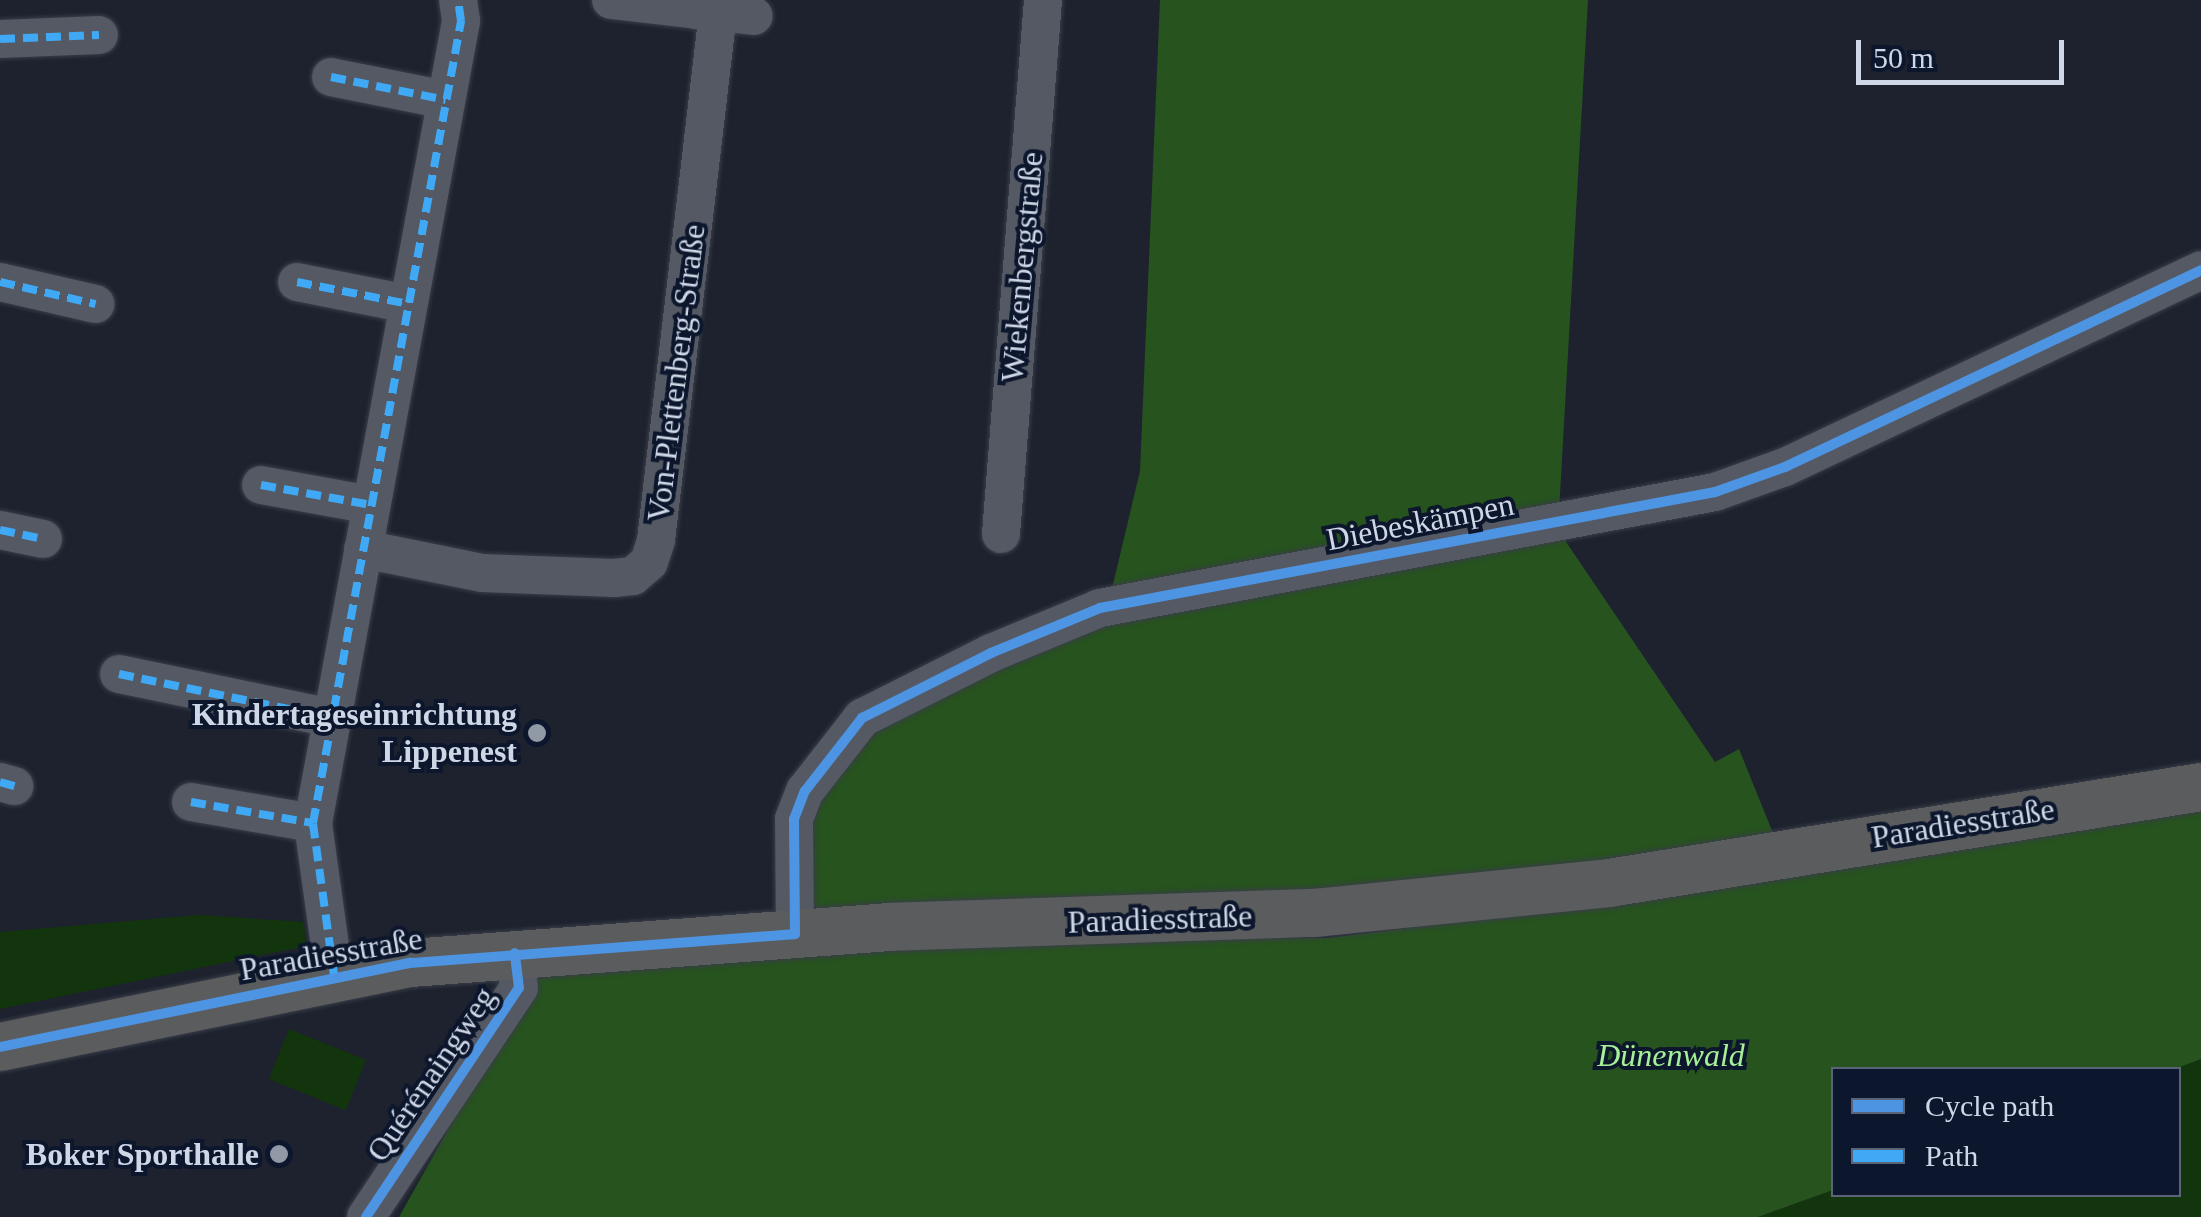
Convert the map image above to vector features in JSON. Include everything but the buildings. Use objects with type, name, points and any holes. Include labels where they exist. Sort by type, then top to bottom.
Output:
[{"type":"main road","name":"Paradiesstraße","points":[[0,1047],[334,975],[516,953],[795,934],[1315,913],[1609,883],[2201,787]]},
{"type":"street","points":[[334,975],[313,823],[461,20],[458,0]]},
{"type":"street","points":[[612,0],[717,10]]},
{"type":"street","name":"Wiekenbergstraße","points":[[1001,534],[1043,0]]},
{"type":"street","name":"Von-Plettenberg-Straße","points":[[364,549],[482,572],[614,578],[632,576],[648,562],[656,540],[717,10]]},
{"type":"street","points":[[0,39],[99,35]]},
{"type":"street","points":[[332,77],[446,100]]},
{"type":"street","name":"Diebeskämpen","points":[[795,934],[794,819],[806,790],[862,718],[991,653],[1100,608],[1715,492],[1785,467],[2201,270]]},
{"type":"street","points":[[0,282],[95,304]]},
{"type":"street","points":[[298,282],[408,304]]},
{"type":"street","points":[[262,485],[371,506]]},
{"type":"street","points":[[0,530],[43,539]]},
{"type":"street","points":[[119,674],[332,718]]},
{"type":"street","points":[[191,802],[313,823]]},
{"type":"street","name":"Quérénaingweg","points":[[366,1217],[518,988],[516,953]]},
{"type":"green space","points":[[1160,0],[1588,0],[1558,530],[1715,762],[1739,749],[1777,843],[1615,872],[803,919],[814,790],[869,726],[1110,597],[1140,471]]},
{"type":"green space","name":"Dünenwald","points":[[2201,805],[2201,1059],[2180,1067],[1831,1067],[1831,1191],[1758,1217],[399,1217],[529,985],[528,964],[1098,939],[1328,938],[1592,905]]},
{"type":"green space","points":[[199,915],[304,922],[306,946],[0,1009],[0,932]]},
{"type":"green space","points":[[289,1029],[366,1060],[346,1110],[269,1079]]},
{"type":"green space","points":[[2201,1059],[2201,1217],[1758,1217],[1831,1191],[1831,1197],[2181,1197],[2181,1067],[2178,1067]]},
{"type":"marked path","points":[[334,975],[313,823],[461,21],[458,0]]},
{"type":"marked path","points":[[0,39],[99,35]]},
{"type":"marked path","points":[[331,77],[446,100]]},
{"type":"marked path","points":[[0,282],[95,304]]},
{"type":"marked path","points":[[297,282],[408,304]]},
{"type":"marked path","points":[[261,485],[371,505]]},
{"type":"marked path","points":[[0,530],[43,539]]},
{"type":"marked path","points":[[119,674],[332,718]]},
{"type":"marked path","points":[[0,782],[14,786]]},
{"type":"marked path","points":[[191,802],[313,823]]},
{"type":"cycle path","points":[[0,1047],[411,963],[795,934],[794,819],[805,791],[862,718],[991,653],[1100,608],[1715,492],[1785,467],[2201,270]]},
{"type":"cycle path","points":[[366,1217],[519,988],[515,953]]},
{"type":"place","name":"Kindertageseinrichtung Lippenest","points":[[537,733]]},
{"type":"place","name":"Boker Sporthalle","points":[[279,1154]]}]
